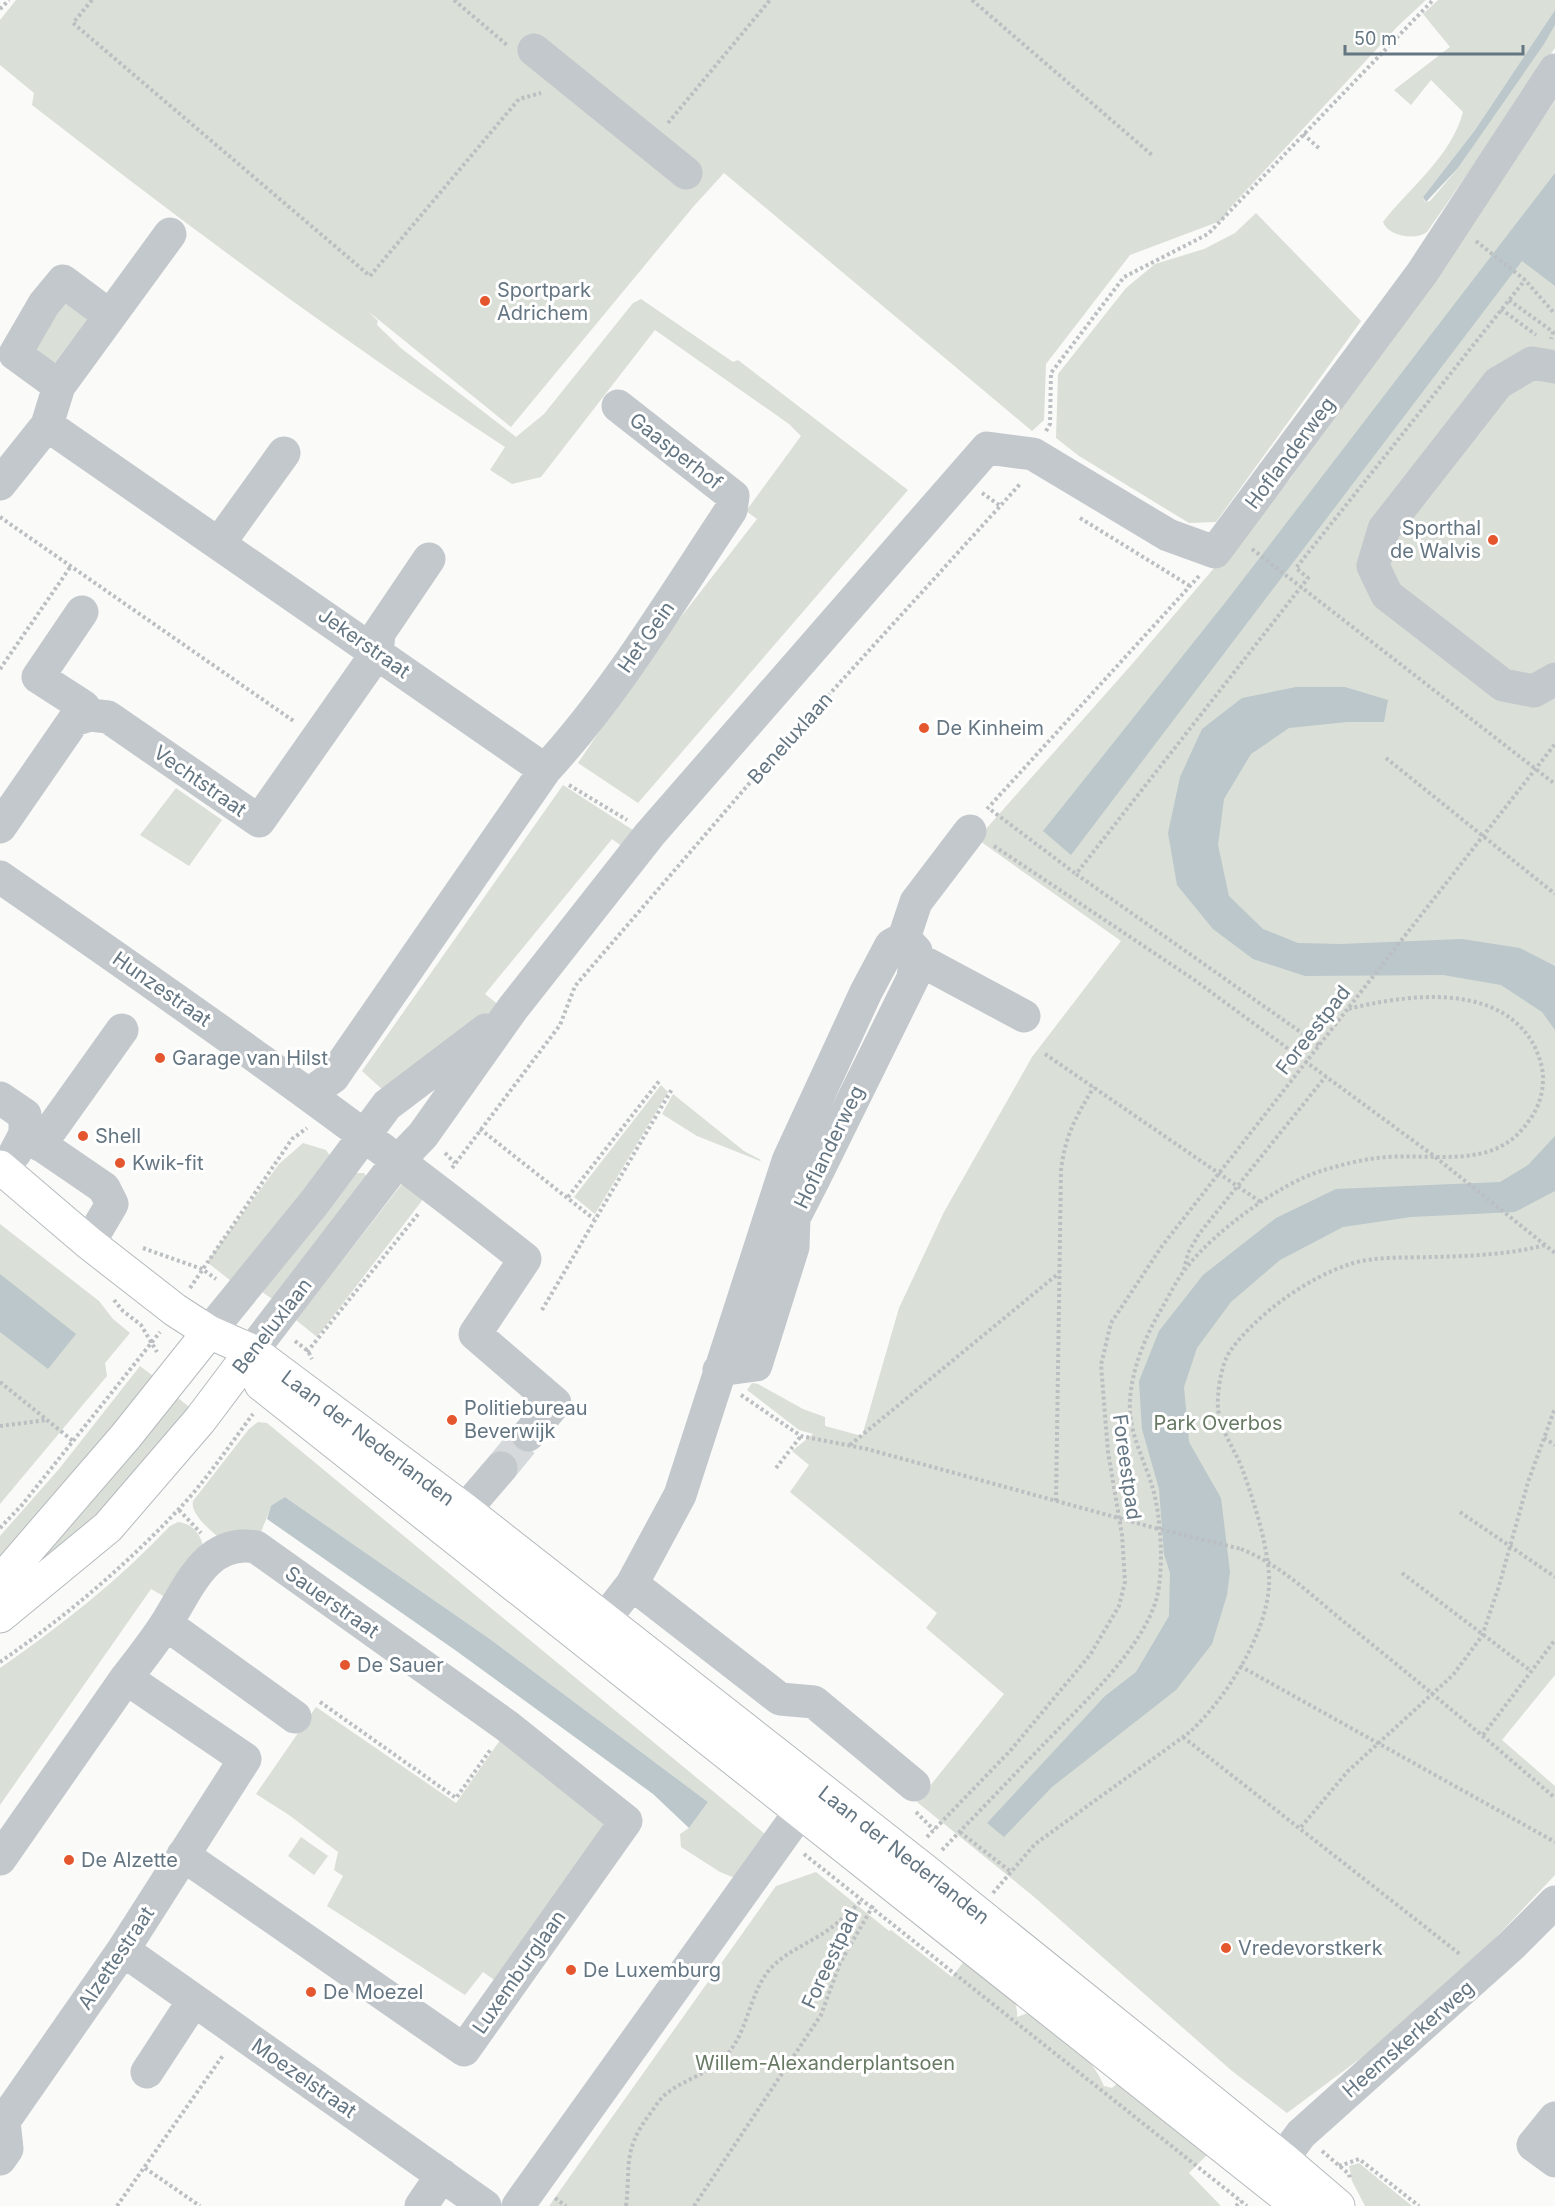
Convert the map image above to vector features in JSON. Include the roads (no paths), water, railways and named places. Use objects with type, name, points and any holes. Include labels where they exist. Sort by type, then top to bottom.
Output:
[{"type":"main road","name":"Laan der Nederlanden","points":[[1,1168],[88,1243],[175,1310],[464,1512],[595,1631],[809,1799],[912,1865],[1266,2182],[1298,2206]]},
{"type":"main road","name":"Beneluxlaan","points":[[0,1582],[126,1436],[209,1332]]},
{"type":"main road","name":"Beneluxlaan","points":[[0,1616],[108,1527],[200,1420],[246,1359]]},
{"type":"main road","name":"Laan der Nederlanden","points":[[1266,2182],[1338,2206]]},
{"type":"street","points":[[534,50],[686,173]]},
{"type":"street","name":"Hoflanderweg","points":[[1027,474],[1215,552],[1422,273],[1555,70]]},
{"type":"street","points":[[0,484],[47,425],[59,386],[170,234]]},
{"type":"street","points":[[59,386],[15,354],[44,304],[63,281],[110,316]]},
{"type":"street","points":[[1550,366],[1532,363],[1498,383],[1384,529],[1373,566],[1387,595],[1503,685],[1534,691],[1555,679]]},
{"type":"street","name":"Gaasperhof","points":[[618,406],[734,496]]},
{"type":"street","name":"Jekerstraat","points":[[47,425],[220,542],[545,770]]},
{"type":"street","name":"Beneluxlaan","points":[[246,1359],[397,1162],[423,1135],[513,1008],[650,834],[987,448],[1027,474]]},
{"type":"street","points":[[220,542],[284,453]]},
{"type":"street","name":"Het Gein","points":[[545,770],[570,743],[655,625],[731,510],[734,496]]},
{"type":"street","name":"Vechtstraat","points":[[90,715],[108,717],[259,822],[377,653],[379,633],[429,559]]},
{"type":"street","points":[[0,827],[74,720],[90,715],[83,706],[38,676],[82,612]]},
{"type":"street","points":[[319,1102],[333,1077],[545,770]]},
{"type":"street","name":"Hoflanderweg","points":[[595,1631],[632,1584],[680,1495],[717,1374],[788,1161],[866,992],[905,957],[916,902],[979,819]]},
{"type":"street","name":"Hunzestraat","points":[[0,877],[319,1102],[525,1259],[476,1334],[555,1403],[528,1435]]},
{"type":"street","points":[[905,957],[1024,1016]]},
{"type":"street","name":"Beneluxlaan","points":[[209,1332],[387,1105],[513,1008]]},
{"type":"street","name":"Laan der Nederlanden","points":[[1,1168],[33,1139],[122,1030]]},
{"type":"street","points":[[0,1098],[25,1115],[33,1139],[104,1188],[112,1204],[88,1243]]},
{"type":"street","points":[[464,1512],[501,1468]]},
{"type":"street","name":"Sauerstraat","points":[[0,1860],[166,1624],[200,1567],[220,1553],[240,1544],[256,1547],[507,1726],[626,1821]]},
{"type":"street","points":[[632,1584],[780,1699],[814,1702],[914,1785]]},
{"type":"street","points":[[166,1624],[295,1717]]},
{"type":"street","name":"Alzettestraat","points":[[0,2159],[7,2149],[2,2120],[123,1950],[245,1759],[126,1678]]},
{"type":"street","points":[[518,2206],[809,1799]]},
{"type":"street","name":"Luxemburglaan","points":[[183,1855],[464,2050],[626,1821]]},
{"type":"street","name":"Heemskerkerweg","points":[[1266,2182],[1301,2134],[1482,1973],[1555,1902]]},
{"type":"street","name":"Moezelstraat","points":[[123,1950],[485,2206]]},
{"type":"street","points":[[147,2072],[194,2000]]},
{"type":"street","points":[[1555,2118],[1533,2145],[1555,2161]]},
{"type":"street","points":[[421,2206],[442,2175]]},
{"type":"tunnel","points":[[501,1468],[528,1435]]},
{"type":"place","name":"Sportpark Adrichem","points":[[485,301]]},
{"type":"place","name":"Sporthal de Walvis","points":[[1493,540]]},
{"type":"place","name":"De Kinheim","points":[[924,728]]},
{"type":"place","name":"Garage van Hilst","points":[[160,1058]]},
{"type":"place","name":"Shell","points":[[83,1136]]},
{"type":"place","name":"Kwik-fit","points":[[120,1163]]},
{"type":"place","name":"Politiebureau Beverwijk","points":[[452,1420]]},
{"type":"place","name":"De Sauer","points":[[345,1665]]},
{"type":"place","name":"De Alzette","points":[[69,1860]]},
{"type":"place","name":"Vredevorstkerk","points":[[1226,1948]]},
{"type":"place","name":"De Luxemburg","points":[[571,1970]]},
{"type":"place","name":"De Moezel","points":[[311,1992]]},
{"type":"park label","name":"Park Overbos","points":[[1218,1423]]},
{"type":"park label","name":"Willem-Alexanderplantsoen","points":[[825,2063]]}]
